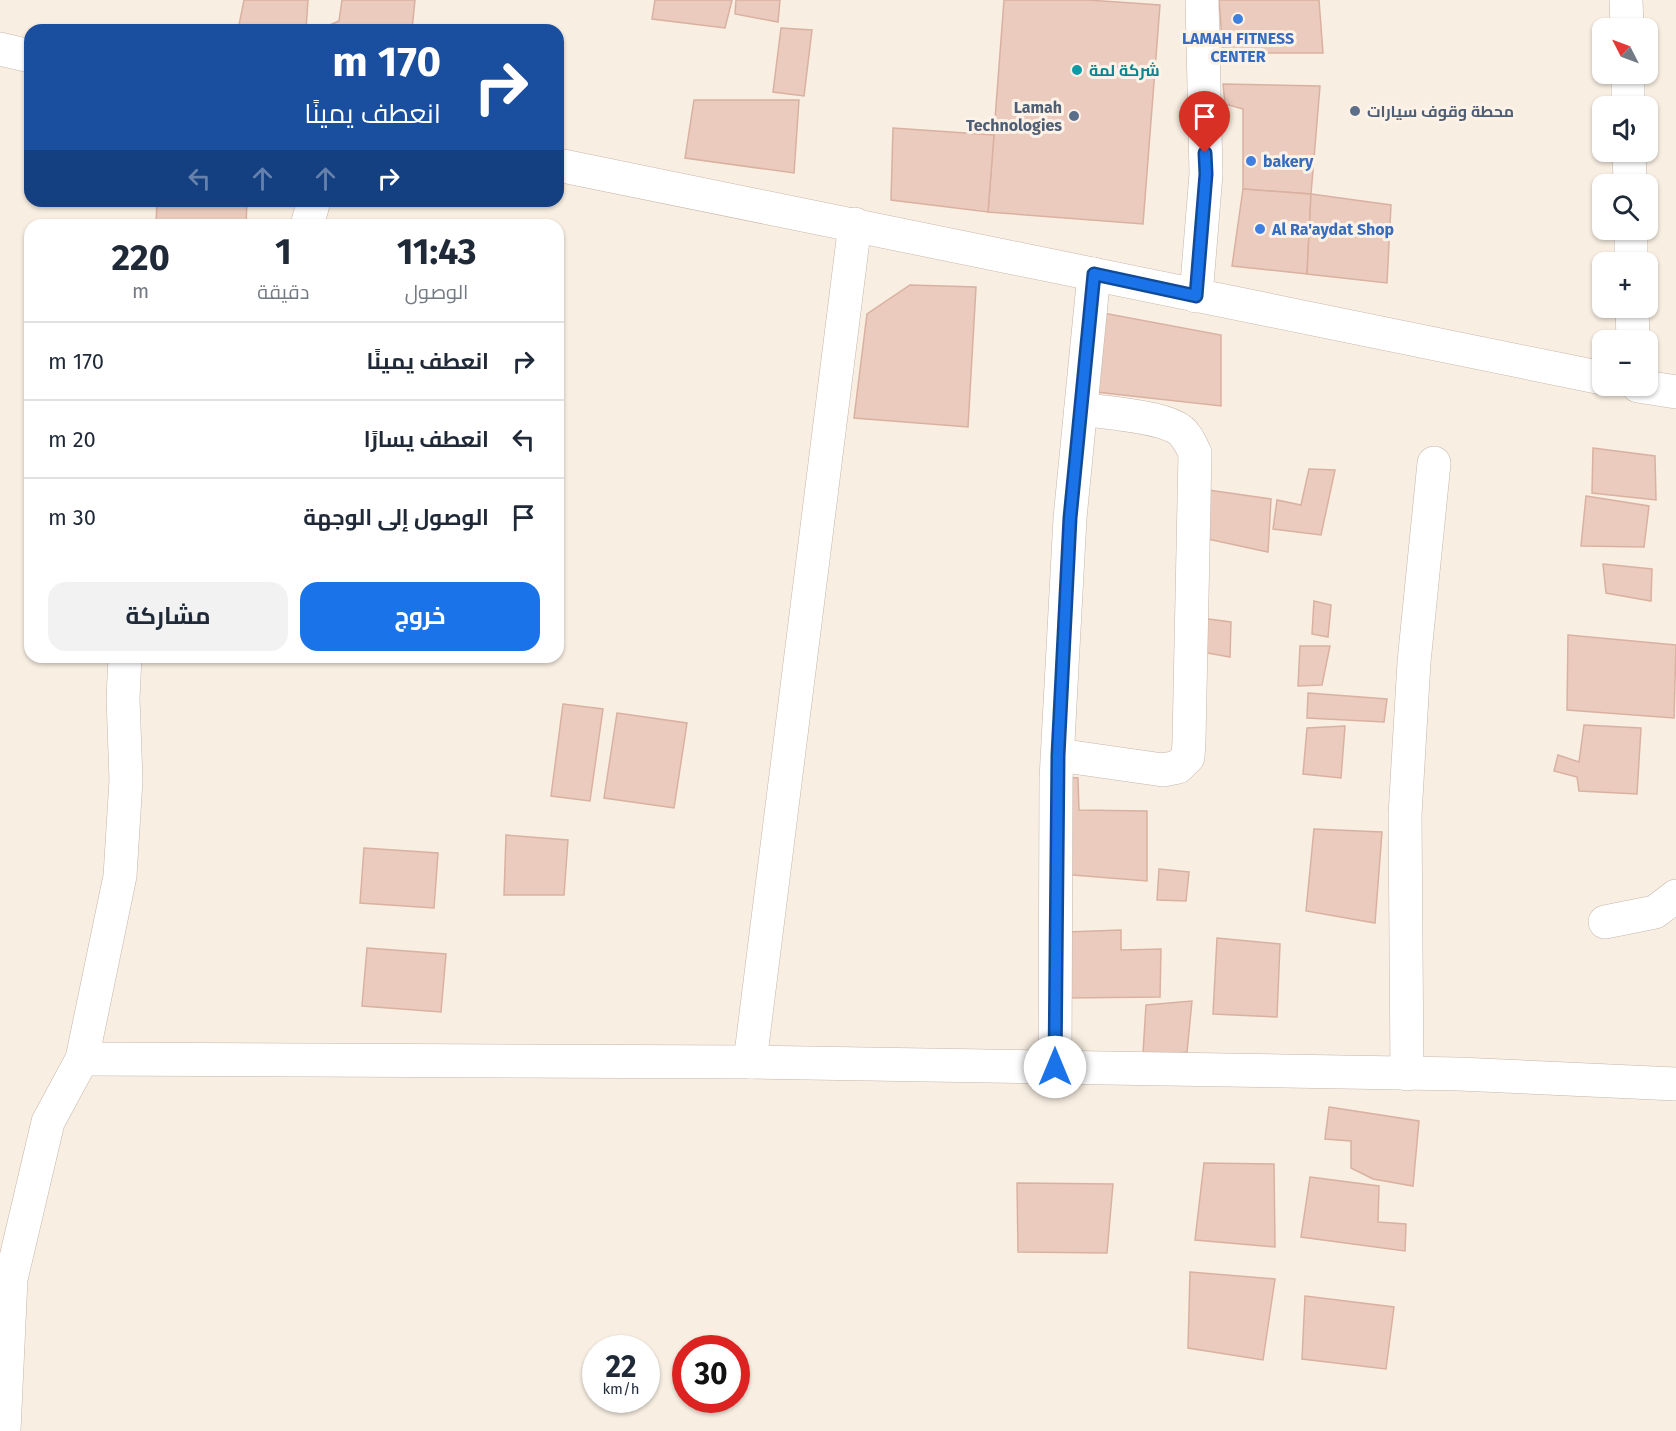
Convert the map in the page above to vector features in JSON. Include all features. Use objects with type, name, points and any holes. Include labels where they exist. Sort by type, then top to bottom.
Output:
[{"type":"street","points":[[1196,296],[1206,174],[1202,0]]},
{"type":"street","points":[[1626,0],[1627,18]]},
{"type":"street","points":[[0,50],[24,55]]},
{"type":"street","points":[[564,166],[1592,376]]},
{"type":"street","points":[[750,1062],[855,225]]},
{"type":"street","points":[[1055,1067],[1058,755],[1070,518],[1094,274]]},
{"type":"street","points":[[1658,389],[1676,392]]},
{"type":"street","points":[[1058,755],[1163,770],[1178,767],[1188,757],[1195,453],[1188,438],[1177,427],[1081,409]]},
{"type":"street","points":[[1407,1074],[1405,815],[1414,662],[1434,463]]},
{"type":"street","points":[[4,1431],[10,1279],[48,1122],[82,1059],[120,876],[126,780],[123,698],[125,663]]},
{"type":"street","points":[[1605,922],[1655,912],[1676,896]]},
{"type":"street","points":[[82,1059],[750,1062],[1459,1074],[1676,1084]]},
{"type":"building","points":[[244,0],[308,0],[306,24],[239,24]]},
{"type":"building","points":[[342,0],[415,0],[413,24],[332,24],[339,21]]},
{"type":"building","points":[[655,0],[732,0],[725,28],[652,19]]},
{"type":"building","points":[[736,0],[780,0],[778,22],[735,14]]},
{"type":"building","name":"شركة لمة","points":[[1004,0],[1088,0],[1160,5],[1143,224],[988,212]]},
{"type":"building","points":[[1219,0],[1319,0],[1323,53],[1223,53]]},
{"type":"building","points":[[781,28],[812,30],[804,96],[773,92]]},
{"type":"building","points":[[1223,84],[1320,86],[1311,194],[1243,189],[1243,109],[1225,104]]},
{"type":"building","points":[[694,100],[799,100],[794,173],[685,158]]},
{"type":"building","points":[[893,128],[994,135],[988,212],[891,200]]},
{"type":"building","points":[[1243,189],[1311,194],[1307,274],[1232,266]]},
{"type":"building","points":[[1311,194],[1391,205],[1387,283],[1307,274]]},
{"type":"building","points":[[157,207],[247,207],[246,219],[156,219]]},
{"type":"building","points":[[910,285],[976,287],[968,427],[854,418],[867,314]]},
{"type":"building","points":[[1103,313],[1221,335],[1221,406],[1096,392]]},
{"type":"building","points":[[1593,448],[1655,456],[1656,500],[1592,493]]},
{"type":"building","points":[[1309,469],[1335,470],[1321,535],[1273,529],[1277,500],[1301,505]]},
{"type":"building","points":[[1201,489],[1271,499],[1268,552],[1198,537]]},
{"type":"building","points":[[1586,496],[1649,506],[1644,547],[1581,546]]},
{"type":"building","points":[[1603,564],[1652,569],[1651,601],[1606,593]]},
{"type":"building","points":[[1314,601],[1331,605],[1328,637],[1312,634]]},
{"type":"building","points":[[1201,618],[1231,622],[1230,657],[1196,651]]},
{"type":"building","points":[[1568,635],[1676,645],[1674,718],[1567,710]]},
{"type":"building","points":[[1300,646],[1330,646],[1322,685],[1298,686]]},
{"type":"building","points":[[1308,693],[1387,699],[1384,722],[1307,718]]},
{"type":"building","points":[[563,704],[603,709],[590,801],[551,796]]},
{"type":"building","points":[[617,713],[687,723],[674,808],[604,798]]},
{"type":"building","points":[[1584,725],[1641,728],[1637,794],[1579,791],[1577,777],[1554,771],[1558,755],[1579,762]]},
{"type":"building","points":[[1345,726],[1341,778],[1303,774],[1307,728]]},
{"type":"building","points":[[1061,777],[1078,778],[1079,810],[1147,811],[1147,881],[1061,874]]},
{"type":"building","points":[[1314,829],[1382,832],[1375,923],[1306,911]]},
{"type":"building","points":[[506,835],[568,840],[564,895],[504,895]]},
{"type":"building","points":[[364,848],[438,853],[434,908],[360,903]]},
{"type":"building","points":[[1159,869],[1189,872],[1186,901],[1157,900]]},
{"type":"building","points":[[1121,930],[1121,950],[1161,949],[1160,997],[1064,998],[1067,932]]},
{"type":"building","points":[[1217,938],[1280,944],[1277,1017],[1213,1014]]},
{"type":"building","points":[[367,948],[446,954],[441,1012],[362,1006]]},
{"type":"building","points":[[1192,1001],[1187,1052],[1141,1058],[1146,1005]]},
{"type":"building","points":[[1329,1107],[1419,1121],[1413,1186],[1373,1179],[1351,1168],[1351,1141],[1325,1139]]},
{"type":"building","points":[[1204,1163],[1274,1164],[1275,1247],[1195,1240]]},
{"type":"building","points":[[1310,1177],[1379,1186],[1378,1222],[1406,1224],[1405,1251],[1301,1237]]},
{"type":"building","points":[[1017,1183],[1113,1184],[1107,1253],[1018,1252]]},
{"type":"building","points":[[1190,1272],[1275,1279],[1263,1360],[1188,1348]]},
{"type":"building","points":[[1305,1296],[1394,1307],[1386,1369],[1302,1359]]},
{"type":"place","name":"LAMAH FITNESS CENTER","points":[[1238,19]]},
{"type":"place","name":"شركة لمة","points":[[1077,70]]},
{"type":"place","name":"محطة وقوف سيارات","points":[[1355,111]]},
{"type":"place","name":"Lamah Technologies","points":[[1074,116]]},
{"type":"place","name":"bakery","points":[[1251,161]]},
{"type":"place","name":"Al Ra'aydat Shop","points":[[1260,229]]},
{"type":"route","points":[[1055,1067],[1056,779],[1070,518],[1094,274],[1196,296],[1206,174],[1205,153]]}]
